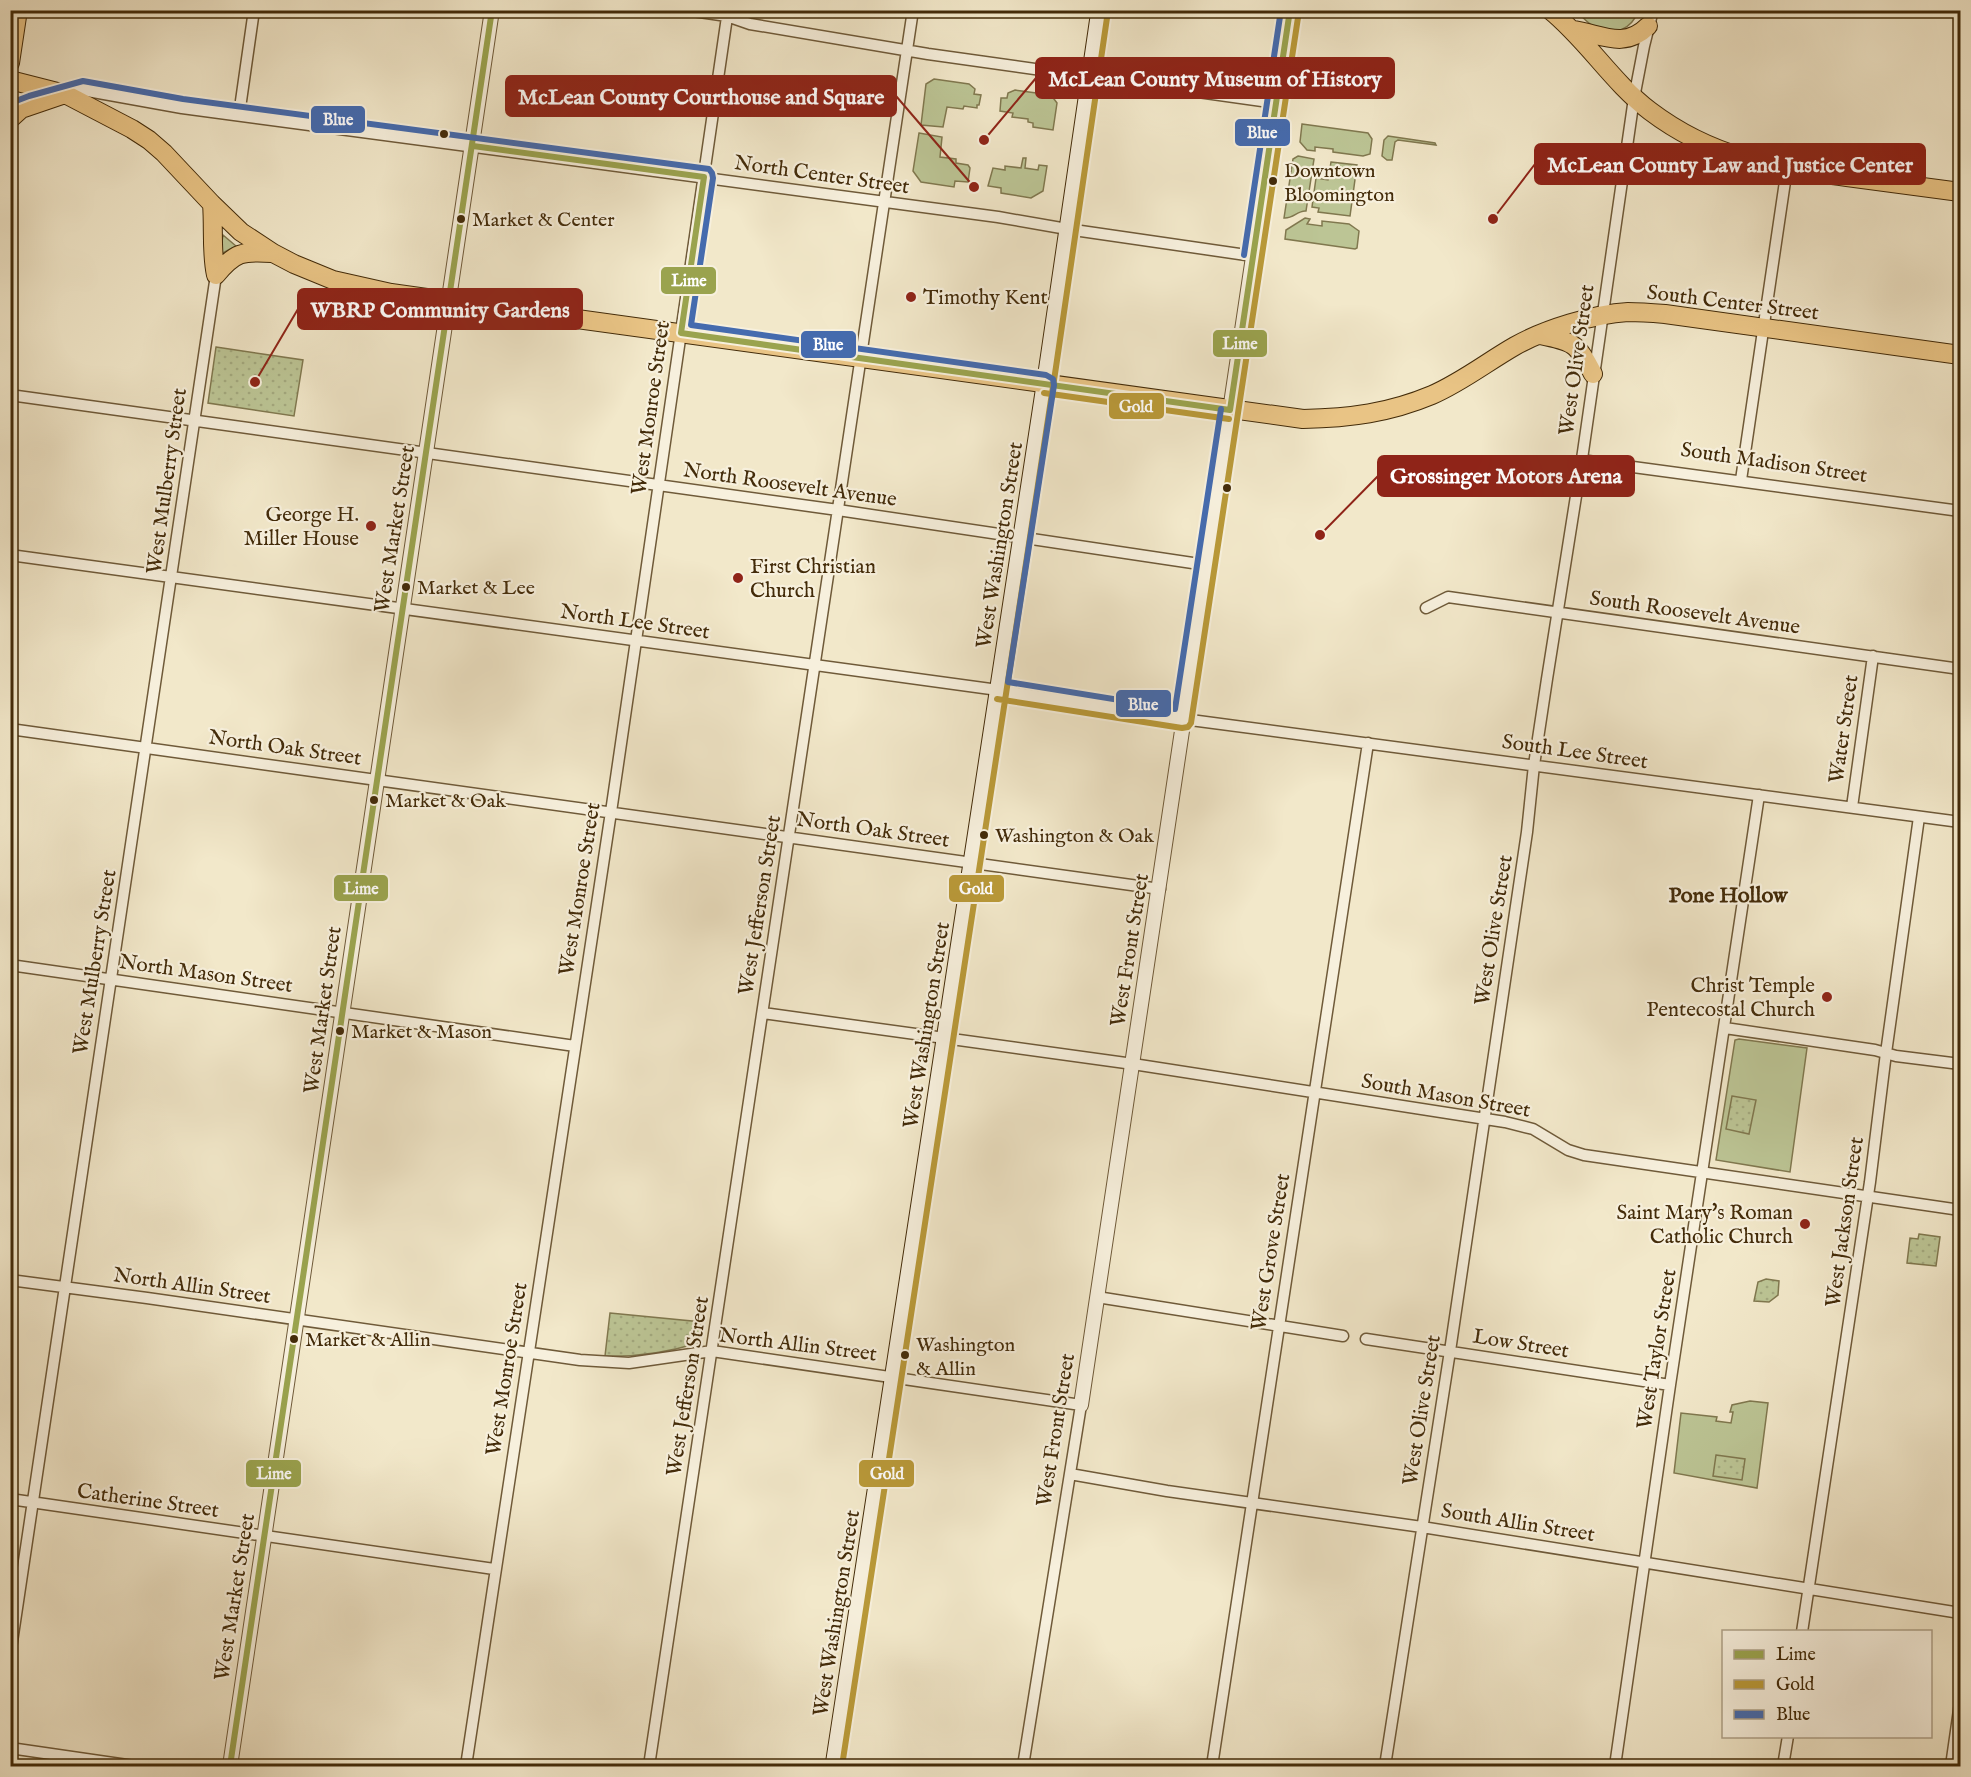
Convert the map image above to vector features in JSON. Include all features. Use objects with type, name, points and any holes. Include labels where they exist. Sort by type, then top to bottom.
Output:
[{"type":"main road","points":[[10,63],[18,10]]},
{"type":"main road","name":"West Washington Street","points":[[833,1767],[1022,537],[1099,10]]},
{"type":"main road","points":[[1550,10],[1573,30],[1634,98],[1697,141],[1755,162],[1960,192]]},
{"type":"main road","points":[[1573,30],[1611,40],[1636,35],[1651,18]]},
{"type":"main road","points":[[10,80],[65,94],[132,129],[149,140],[180,169],[241,232],[273,253],[333,280],[365,288],[1230,410]]},
{"type":"main road","points":[[10,119],[21,109],[65,94]]},
{"type":"main road","points":[[212,204],[216,275]]},
{"type":"main road","points":[[216,275],[234,257],[256,252],[273,253]]},
{"type":"main road","name":"South Center Street","points":[[1230,410],[1303,419],[1336,418],[1389,411],[1443,390],[1538,334],[1602,316],[1628,312],[1665,314],[1960,355]]},
{"type":"main road","points":[[1538,334],[1562,339],[1577,347],[1593,374]]},
{"type":"street","points":[[239,115],[255,10]]},
{"type":"street","name":"West Market Street","points":[[230,1767],[428,452],[492,10]]},
{"type":"street","points":[[686,10],[728,13],[750,24],[907,50],[1276,103]]},
{"type":"street","name":"West Jefferson Street","points":[[649,1767],[913,10]]},
{"type":"street","name":"West Front Street","points":[[1023,1767],[1160,889],[1183,719],[1290,10]]},
{"type":"street","name":"West Monroe Street","points":[[466,1767],[611,812],[728,13]]},
{"type":"street","name":"West Olive Street","points":[[1384,1767],[1450,1351],[1527,832],[1534,765],[1634,98],[1651,18]]},
{"type":"street","name":"North Center Street","points":[[65,94],[82,90],[182,108],[998,217],[1253,256]]},
{"type":"street","points":[[1741,480],[1787,168]]},
{"type":"street","name":"West Mulberry Street","points":[[10,1655],[216,275]]},
{"type":"street","name":"North Roosevelt Avenue","points":[[10,395],[838,510],[1206,565]]},
{"type":"street","name":"South Madison Street","points":[[1581,460],[1960,511]]},
{"type":"street","name":"North Lee Street","points":[[10,555],[998,690],[1183,719]]},
{"type":"street","name":"South Roosevelt Avenue","points":[[1426,608],[1448,597],[1960,669]]},
{"type":"street","name":"Water Street","points":[[1852,807],[1873,656]]},
{"type":"street","name":"South Lee Street","points":[[1183,719],[1960,822]]},
{"type":"street","name":"North Oak Street","points":[[10,729],[1160,889]]},
{"type":"street","name":"West Grove Street","points":[[1212,1767],[1368,742]]},
{"type":"street","name":"West Taylor Street","points":[[1615,1767],[1759,795]]},
{"type":"street","name":"West Jackson Street","points":[[1802,1630],[1868,1197],[1919,817]]},
{"type":"street","name":"North Mason Street","points":[[10,965],[575,1046]]},
{"type":"street","points":[[763,1014],[1133,1064]]},
{"type":"street","points":[[1725,1028],[1960,1064]]},
{"type":"street","name":"South Mason Street","points":[[1133,1064],[1514,1123],[1533,1129],[1568,1150],[1584,1155],[1960,1210]]},
{"type":"street","name":"North Allin Street","points":[[10,1280],[610,1363],[629,1363],[712,1351],[1081,1404]]},
{"type":"street","points":[[1097,1298],[1342,1336]]},
{"type":"street","name":"Low Street","points":[[1366,1338],[1670,1385]]},
{"type":"street","name":"South Allin Street","points":[[1070,1474],[1167,1491],[1252,1501],[1422,1527],[1960,1613]]},
{"type":"street","name":"Catherine Street","points":[[10,1499],[495,1569]]},
{"type":"street","points":[[1952,1767],[1960,1702]]},
{"type":"street","points":[[1783,1767],[1788,1738]]},
{"type":"street","points":[[10,1748],[134,1767]]},
{"type":"green space","points":[[1576,11],[1638,11],[1627,27],[1608,32],[1592,26]]},
{"type":"green space","points":[[934,79],[969,84],[975,89],[974,94],[981,95],[979,105],[977,108],[964,106],[963,109],[947,107],[943,127],[921,125],[926,84]]},
{"type":"green space","points":[[1015,90],[1051,95],[1057,103],[1053,130],[1033,127],[1033,123],[1028,122],[1028,119],[1012,117],[1013,113],[1000,111],[1001,98],[1007,98],[1008,93]]},
{"type":"green space","points":[[1302,124],[1368,133],[1372,139],[1370,154],[1363,156],[1315,147],[1315,151],[1307,150],[1300,142]]},
{"type":"green space","points":[[919,133],[942,137],[940,157],[956,159],[956,163],[968,165],[970,168],[968,182],[955,181],[954,187],[921,182],[913,171]]},
{"type":"green space","points":[[1388,136],[1436,145],[1398,140],[1395,142],[1392,160],[1387,160],[1382,156],[1384,140]]},
{"type":"green space","points":[[1298,156],[1314,159],[1306,211],[1284,218],[1293,159]]},
{"type":"green space","points":[[1023,158],[1026,158],[1025,168],[1038,170],[1039,165],[1047,166],[1043,191],[1031,198],[1001,193],[1001,188],[988,186],[993,168],[1005,170],[1005,166],[1021,168]]},
{"type":"green space","points":[[1331,162],[1357,165],[1350,216],[1318,212],[1319,208],[1312,207],[1316,178],[1328,180]]},
{"type":"green space","points":[[1305,218],[1310,219],[1307,224],[1322,226],[1322,221],[1349,224],[1359,231],[1357,248],[1285,239],[1286,230]]},
{"type":"green space","points":[[223,235],[236,246],[220,254]]},
{"type":"green space","points":[[216,347],[303,360],[294,416],[208,403]]},
{"type":"green space","points":[[1735,1040],[1807,1048],[1790,1172],[1716,1160]]},
{"type":"green space","points":[[1732,1096],[1756,1100],[1749,1134],[1726,1129]]},
{"type":"green space","points":[[1919,1234],[1940,1237],[1936,1266],[1907,1263],[1910,1238],[1918,1239]]},
{"type":"green space","points":[[1766,1279],[1779,1281],[1778,1295],[1769,1302],[1754,1301],[1758,1282]]},
{"type":"green space","points":[[610,1313],[702,1322],[698,1343],[652,1353],[605,1356]]},
{"type":"green space","points":[[1750,1401],[1768,1403],[1757,1488],[1674,1473],[1681,1413],[1717,1417],[1716,1421],[1731,1423],[1732,1405]]},
{"type":"green space","points":[[1716,1455],[1745,1459],[1742,1480],[1713,1476]]},
{"type":"transit line","name":"Lime","points":[[230,1766],[492,10]]},
{"type":"transit line","name":"Blue","points":[[1244,255],[1281,10]]},
{"type":"transit line","name":"Lime","points":[[473,146],[704,177],[681,333],[1230,410],[1290,10]]},
{"type":"transit line","name":"Gold","points":[[842,1766],[1056,367],[1108,11]]},
{"type":"transit line","name":"Gold","points":[[997,699],[1182,728],[1188,727],[1191,723],[1299,11]]},
{"type":"transit line","name":"Blue","points":[[10,106],[29,96],[83,81],[183,99],[709,169],[713,178],[691,325],[1046,375],[1053,379],[1054,385],[1008,682],[1175,709],[1221,409]]},
{"type":"transit line","name":"Gold","points":[[1044,393],[1229,419]]},
{"type":"place","name":"McLean County Museum of History","points":[[984,140]]},
{"type":"place","name":"Downtown Bloomington","points":[[1273,181]]},
{"type":"place","name":"McLean County Courthouse and Square","points":[[974,187]]},
{"type":"place","name":"Market & Center","points":[[461,219]]},
{"type":"place","name":"McLean County Law and Justice Center","points":[[1493,219]]},
{"type":"place","name":"Timothy Kent","points":[[911,297]]},
{"type":"place","name":"WBRP Community Gardens","points":[[255,382]]},
{"type":"place","name":"George H. Miller House","points":[[371,526]]},
{"type":"place","name":"Grossinger Motors Arena","points":[[1320,535]]},
{"type":"place","name":"First Christian Church","points":[[738,578]]},
{"type":"place","name":"Market & Lee","points":[[406,587]]},
{"type":"place","name":"Market & Oak","points":[[374,800]]},
{"type":"place","name":"Washington & Oak","points":[[984,835]]},
{"type":"place","name":"Christ Temple Pentecostal Church","points":[[1827,997]]},
{"type":"place","name":"Market & Mason","points":[[340,1031]]},
{"type":"place","name":"Saint Mary's Roman Catholic Church","points":[[1805,1224]]},
{"type":"place","name":"Market & Allin","points":[[294,1339]]},
{"type":"place","name":"Washington & Allin","points":[[905,1355]]},
{"type":"district","name":"Pone Hollow","points":[[1728,894]]}]
